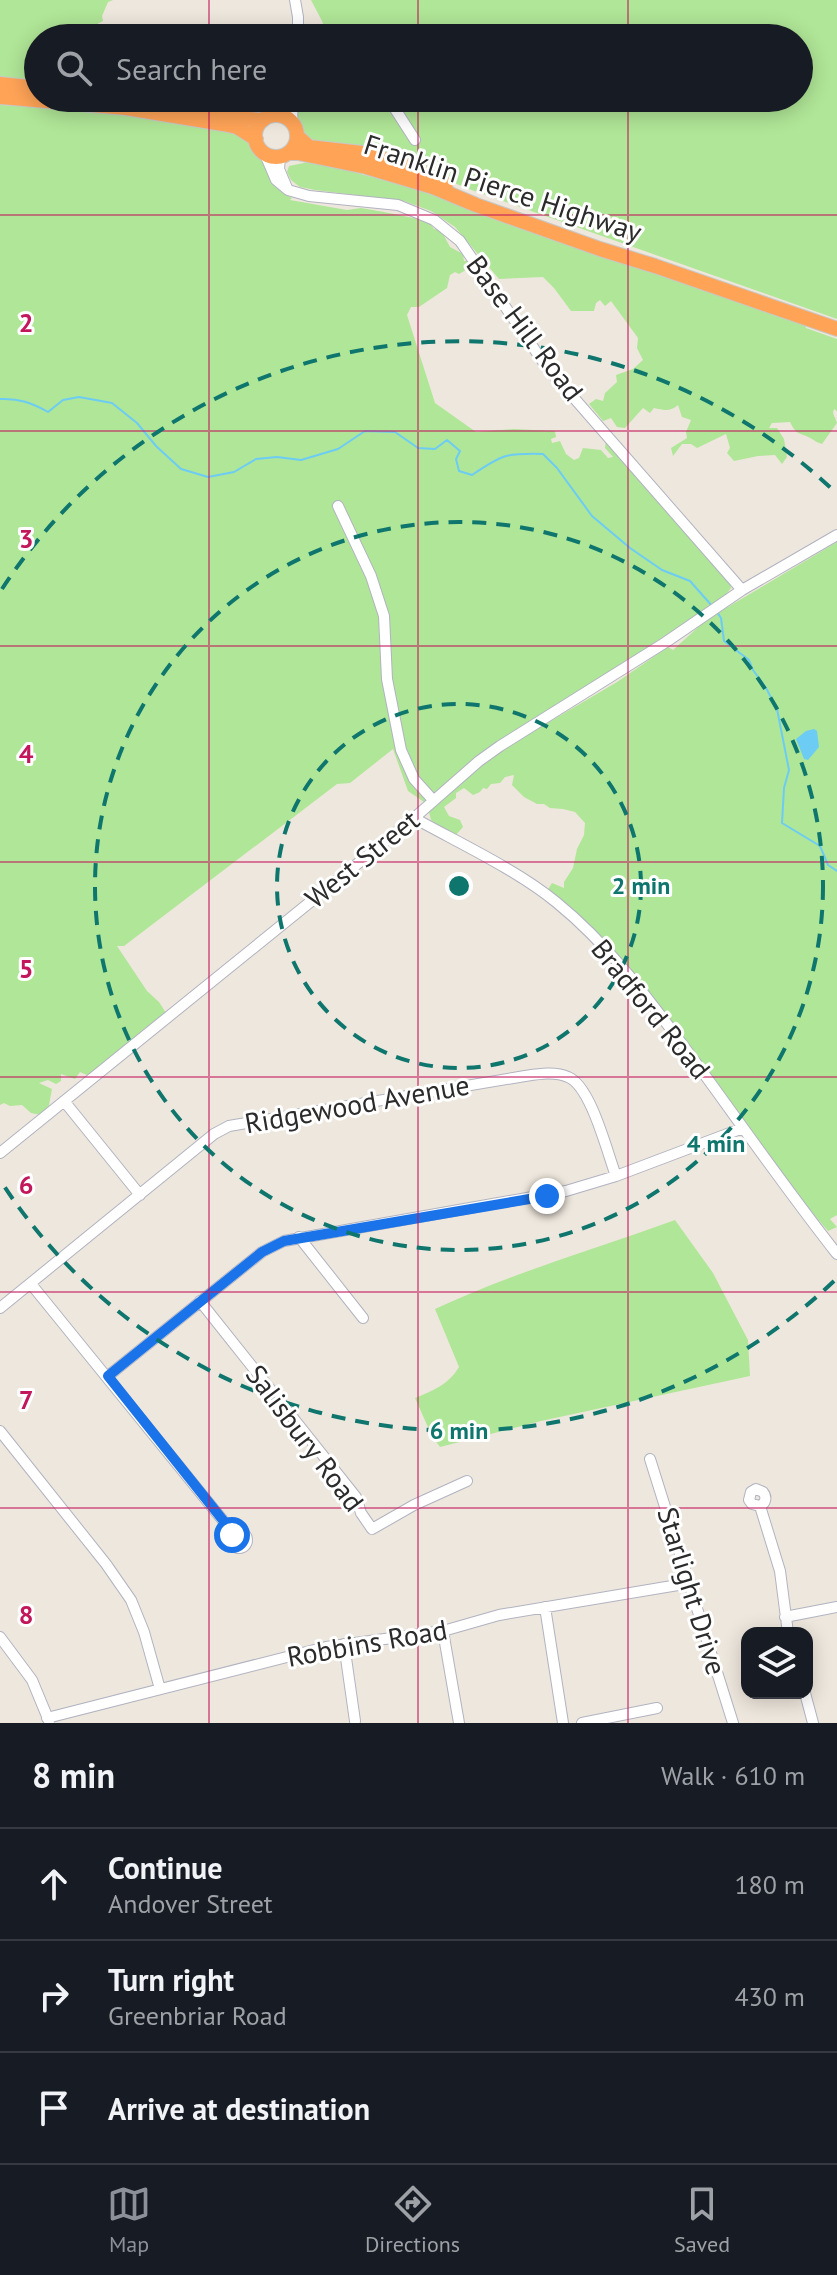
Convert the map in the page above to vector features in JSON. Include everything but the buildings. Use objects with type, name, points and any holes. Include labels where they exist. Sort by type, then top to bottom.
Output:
[{"type":"highway","points":[[0,84],[24,87]]},
{"type":"highway","points":[[0,97],[24,99]]},
{"type":"highway","points":[[150,112],[237,127],[272,156],[284,155],[294,147],[295,130],[286,117],[242,119],[208,112]]},
{"type":"highway","points":[[260,146],[256,130],[267,118]]},
{"type":"highway","name":"Franklin Pierce Highway","points":[[295,130],[309,147],[362,153],[411,167],[460,190],[601,240],[655,266]]},
{"type":"highway","name":"Franklin Pierce Highway","points":[[284,155],[366,167],[433,187],[586,244],[837,329]]},
{"type":"street","points":[[295,0],[297,24]]},
{"type":"street","points":[[267,118],[275,112]]},
{"type":"street","points":[[294,112],[295,130]]},
{"type":"street","points":[[397,112],[415,140]]},
{"type":"street","points":[[260,146],[276,180],[288,190]]},
{"type":"street","points":[[284,155],[279,169],[288,190]]},
{"type":"street","name":"Base Hill Road","points":[[288,190],[309,196],[398,205],[434,220],[460,241],[546,366],[742,590]]},
{"type":"street","points":[[338,506],[371,576],[384,616],[387,679],[401,750],[414,779],[433,800]]},
{"type":"street","name":"West Street","points":[[0,1153],[414,818],[479,761],[742,590],[837,535]]},
{"type":"street","name":"Bradford Road","points":[[414,818],[520,877],[554,900],[594,936],[667,1023],[837,1254]]},
{"type":"street","name":"Ridgewood Avenue","points":[[0,1308],[214,1134],[229,1126],[539,1074],[568,1076],[587,1095],[616,1176]]},
{"type":"street","points":[[64,1101],[140,1195]]},
{"type":"street","points":[[108,1376],[262,1252],[284,1241],[547,1196],[616,1176],[743,1128]]},
{"type":"street","points":[[299,1237],[363,1318]]},
{"type":"street","points":[[31,1284],[234,1534]]},
{"type":"street","name":"Salisbury Road","points":[[200,1301],[356,1497],[361,1513],[372,1529],[414,1505],[467,1481]]},
{"type":"street","points":[[0,1431],[131,1600],[144,1632],[160,1689]]},
{"type":"street","name":"Starlight Drive","points":[[650,1459],[733,1723]]},
{"type":"street","points":[[760,1506],[780,1571],[787,1627]]},
{"type":"street","name":"Robbins Road","points":[[48,1720],[344,1644],[443,1631],[489,1617],[690,1583]]},
{"type":"street","points":[[545,1607],[563,1723]]},
{"type":"street","points":[[785,1617],[837,1607]]},
{"type":"street","points":[[443,1631],[459,1723]]},
{"type":"street","points":[[0,1637],[32,1680],[48,1720]]},
{"type":"street","points":[[344,1644],[355,1721]]},
{"type":"street","points":[[807,1699],[813,1723]]},
{"type":"street","points":[[582,1723],[657,1708]]},
{"type":"green space","points":[[0,0],[113,0],[108,2],[103,21],[98,24],[24,24],[24,82],[0,79]]},
{"type":"green space","points":[[311,0],[837,0],[837,319],[466,188],[415,166],[321,145],[309,139],[297,124],[297,112],[813,112],[813,24],[323,24]]},
{"type":"green space","points":[[0,105],[24,106],[24,112],[95,112],[222,128],[248,139],[276,184],[292,198],[290,200],[347,210],[361,208],[428,221],[434,229],[441,230],[450,247],[463,254],[464,261],[470,261],[471,267],[450,275],[447,288],[419,307],[411,307],[407,315],[435,403],[476,432],[514,429],[555,431],[556,437],[551,439],[552,443],[560,441],[566,454],[574,460],[579,458],[583,448],[601,450],[608,458],[613,457],[605,448],[606,439],[729,579],[731,588],[725,596],[527,723],[424,802],[408,791],[393,749],[350,783],[337,784],[124,946],[117,946],[166,1013],[89,1076],[80,1072],[75,1079],[61,1074],[61,1081],[56,1084],[48,1080],[39,1083],[52,1089],[48,1110],[41,1115],[31,1113],[22,1105],[0,1105]]},
{"type":"green space","points":[[224,112],[272,112],[259,117]]},
{"type":"green space","points":[[313,161],[412,188],[805,325],[837,339],[837,411],[834,409],[833,413],[837,423],[822,444],[797,432],[790,422],[772,423],[769,428],[777,428],[784,439],[787,457],[782,464],[775,455],[734,461],[727,453],[730,448],[726,434],[697,448],[682,444],[673,456],[671,448],[687,438],[691,420],[682,417],[678,405],[670,410],[654,408],[650,413],[643,408],[625,428],[617,427],[611,418],[603,421],[589,404],[596,399],[603,401],[605,393],[617,382],[616,375],[633,369],[643,360],[637,348],[638,338],[611,301],[605,306],[600,300],[594,311],[571,311],[543,277],[499,279],[455,227],[431,211],[404,201],[300,187],[291,180],[287,172],[289,166]]},
{"type":"green space","points":[[837,542],[837,1215],[830,1219],[837,1227],[828,1231],[784,1180],[672,1022],[617,954],[547,891],[552,883],[564,888],[564,882],[573,868],[585,823],[575,812],[550,808],[524,797],[512,785],[514,775],[473,795],[464,788],[456,793],[456,798],[444,807],[449,816],[460,820],[463,827],[454,837],[431,820],[429,812],[483,761],[617,682],[668,647],[673,650],[706,620]]},
{"type":"green space","points":[[675,1220],[713,1273],[748,1340],[750,1376],[541,1421],[440,1447],[415,1398],[434,1390],[459,1367],[435,1309],[524,1273]]},
{"type":"water","points":[[814,729],[819,747],[808,760],[804,759],[796,739]]},
{"type":"waterway","points":[[0,399],[25,402],[48,412],[63,400],[79,397],[112,403],[137,423],[181,469],[208,477],[234,472],[256,459],[277,457],[301,460],[338,449],[365,431],[395,432],[418,448],[435,449],[447,440],[460,451],[456,459],[459,471],[472,475],[505,456],[543,454],[592,516],[662,570],[690,581],[713,607]]},
{"type":"waterway","points":[[717,612],[721,618],[724,641],[749,660],[777,709],[789,770],[784,788],[782,823],[820,846],[828,865],[837,871]]},
{"type":"route","points":[[232,1535],[108,1376],[262,1252],[284,1241],[547,1196]]}]
